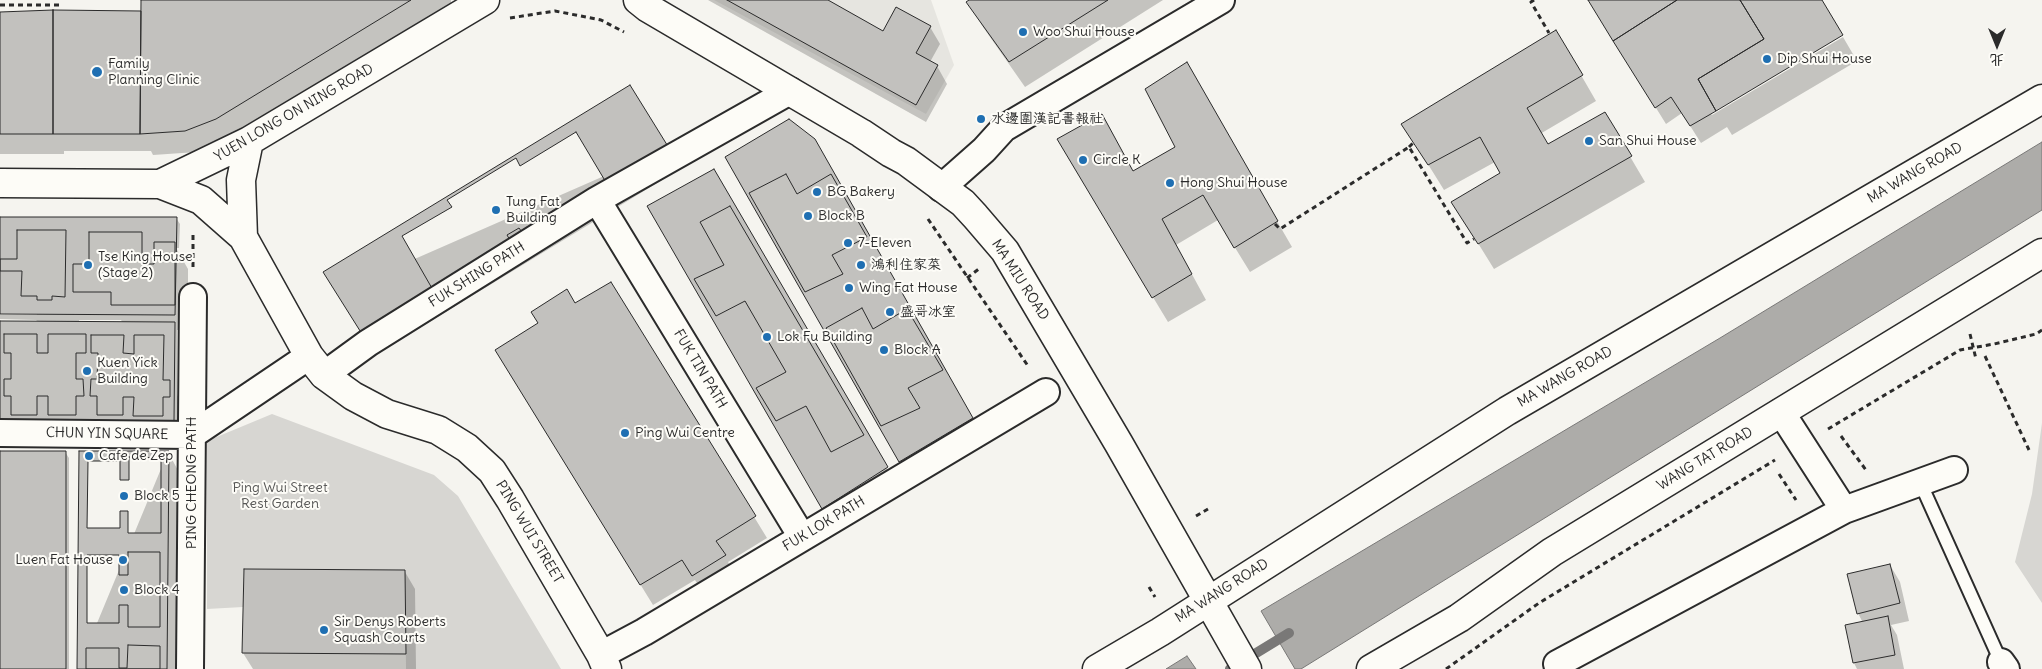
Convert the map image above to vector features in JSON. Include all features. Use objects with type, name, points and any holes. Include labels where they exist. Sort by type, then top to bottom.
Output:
[{"type":"main road","name":"YUEN LONG ON NING ROAD","points":[[0,183],[160,184],[249,141],[485,0]]},
{"type":"main road","name":"MA MIU ROAD","points":[[637,3],[861,133],[906,161],[963,204],[1005,251],[1119,444],[1247,669]]},
{"type":"main road","name":"MA WANG ROAD","points":[[1097,669],[1212,609],[1507,411],[2042,99]]},
{"type":"main road","name":"PING WUI STREET","points":[[243,237],[241,180],[249,141]]},
{"type":"main road","name":"PING WUI STREET","points":[[160,184],[201,200],[243,237],[317,366],[353,396],[387,414],[438,430],[467,448],[492,471],[604,662]]},
{"type":"main road","name":"WANG TAT ROAD","points":[[1371,669],[1459,618],[1552,552],[2042,253]]},
{"type":"street","points":[[941,188],[984,150],[1004,128],[1220,0]]},
{"type":"street","name":"FUK SHING PATH","points":[[317,366],[368,343],[597,200],[790,91]]},
{"type":"street","name":"FUK TIN PATH","points":[[597,200],[802,537]]},
{"type":"street","name":"PING CHEONG PATH","points":[[190,669],[193,297]]},
{"type":"street","points":[[192,435],[317,366]]},
{"type":"street","name":"FUK LOK PATH","points":[[604,662],[644,632],[1046,392]]},
{"type":"street","points":[[1781,412],[1844,510]]},
{"type":"street","name":"CHUN YIN SQUARE","points":[[0,433],[192,435]]},
{"type":"street","points":[[1557,664],[1844,510],[1954,470]]},
{"type":"lane","points":[[1920,482],[2004,666]]},
{"type":"path","points":[[1534,0],[1531,2],[1549,33]]},
{"type":"path","points":[[0,4],[62,5]]},
{"type":"path","points":[[555,11],[601,20],[627,33]]},
{"type":"path","points":[[1276,224],[1280,229],[1413,143]]},
{"type":"path","points":[[1409,147],[1467,243],[1474,239]]},
{"type":"path","points":[[924,212],[1046,392]]},
{"type":"path","points":[[193,225],[193,297]]},
{"type":"path","points":[[1828,428],[1960,350],[2036,334],[2042,330]]},
{"type":"path","points":[[1969,331],[1976,358]]},
{"type":"path","points":[[1985,356],[2029,450]]},
{"type":"path","points":[[1841,436],[1884,495]]},
{"type":"path","points":[[1446,669],[1539,604],[1778,458]]},
{"type":"shaded area","points":[[714,0],[931,0],[954,65],[926,114]]},
{"type":"shaded area","points":[[2042,142],[2042,210],[1301,669],[1295,669],[1261,611],[1720,338]]},
{"type":"shaded area","points":[[1187,656],[1196,669],[1166,669]]},
{"type":"green space","name":"Ping Wui Street Rest Garden","points":[[272,414],[434,475],[458,496],[561,669],[406,669],[405,570],[244,569],[243,607],[207,609],[207,441]]},
{"type":"green space","points":[[2042,423],[2042,603],[2015,562],[2032,494]]},
{"type":"building","points":[[141,0],[411,0],[216,119],[185,131],[140,134]]},
{"type":"building","points":[[727,0],[828,0],[883,31],[896,7],[931,26],[916,53],[938,65],[916,105]]},
{"type":"building","name":"Woo Shui House","points":[[969,0],[1108,0],[1009,62],[966,2]]},
{"type":"building","points":[[1588,0],[1677,0],[1613,41]]},
{"type":"building","points":[[1677,0],[1740,0],[1764,39],[1698,79],[1716,111],[1690,126],[1671,97],[1655,108],[1613,41]]},
{"type":"building","name":"Dip Shui House","points":[[1740,0],[1822,0],[1843,35],[1716,111],[1698,79],[1764,39]]},
{"type":"building","name":"Family Planning Clinic","points":[[53,10],[141,11],[140,134],[53,134]]},
{"type":"building","points":[[53,10],[53,134],[0,134],[0,12]]},
{"type":"building","name":"San Shui House","points":[[1556,30],[1583,75],[1527,108],[1548,144],[1605,112],[1632,156],[1478,244],[1451,202],[1500,173],[1480,137],[1428,165],[1401,124]]},
{"type":"building","name":"Hong Shui House","points":[[1187,62],[1278,221],[1234,248],[1203,195],[1162,219],[1192,274],[1152,298],[1057,139],[1102,114],[1133,171],[1175,147],[1145,89]]},
{"type":"building","name":"Tung Fat Building","points":[[630,85],[669,148],[362,334],[323,272]]},
{"type":"building","name":"Wing Fat House","points":[[789,119],[815,139],[973,418],[899,462],[725,157]]},
{"type":"building","points":[[576,132],[607,184],[524,235],[519,228],[507,235],[511,242],[433,290],[402,236],[452,207],[447,200],[516,158],[520,166]]},
{"type":"building","name":"Lok Fu Building","points":[[714,169],[888,467],[822,509],[647,206]]},
{"type":"building","name":"Block B","points":[[786,174],[797,194],[831,174],[867,237],[832,255],[843,274],[805,292],[749,193]]},
{"type":"building","points":[[730,206],[864,435],[831,452],[806,406],[776,421],[756,388],[786,372],[745,301],[716,316],[694,279],[724,265],[700,222]]},
{"type":"building","name":"Tse King House (Stage 2)","points":[[0,217],[177,217],[175,315],[0,314]]},
{"type":"building","points":[[17,230],[66,230],[65,297],[52,296],[52,300],[37,300],[37,296],[21,296],[22,271],[0,271],[0,259],[17,259]]},
{"type":"building","points":[[89,232],[142,232],[142,264],[154,264],[154,242],[175,242],[175,305],[111,305],[111,292],[73,292],[73,264],[89,264]]},
{"type":"building","name":"Ping Wui Centre","points":[[611,282],[756,516],[716,541],[726,555],[692,576],[682,560],[640,585],[495,350],[538,323],[531,312],[567,289],[575,303]]},
{"type":"building","name":"Block A","points":[[862,308],[873,329],[907,309],[943,370],[908,388],[920,408],[881,426],[826,328]]},
{"type":"building","name":"Kuen Yick Building","points":[[0,321],[175,322],[174,421],[0,420]]},
{"type":"building","points":[[4,334],[37,334],[37,353],[48,353],[48,334],[86,334],[86,353],[76,353],[76,379],[83,379],[84,396],[76,396],[76,415],[48,415],[48,396],[37,396],[37,415],[11,415],[11,396],[4,396],[4,379],[11,379],[11,353],[4,353]]},
{"type":"building","points":[[91,335],[124,335],[123,353],[134,354],[134,335],[164,335],[163,380],[170,380],[170,397],[163,397],[163,416],[133,416],[134,397],[123,397],[123,415],[97,415],[97,396],[90,396],[91,379],[97,379],[98,353],[91,353]]},
{"type":"building","points":[[0,451],[66,451],[66,669],[0,669]]},
{"type":"building","name":"Luen Fat House","points":[[79,451],[169,451],[167,669],[77,669]]},
{"type":"building","name":"Block 5","points":[[129,457],[161,458],[161,533],[128,533],[128,511],[120,511],[120,528],[87,528],[88,461],[120,461],[120,480],[129,480]]},
{"type":"building","name":"Block 4","points":[[128,552],[160,552],[160,627],[128,627],[128,605],[119,605],[119,623],[87,623],[87,555],[119,555],[119,575],[128,575]]},
{"type":"building","points":[[1890,564],[1900,603],[1857,614],[1847,574]]},
{"type":"building","name":"Sir Denys Roberts Squash Courts","points":[[244,569],[405,570],[406,654],[242,653]]},
{"type":"building","points":[[1888,616],[1895,655],[1853,663],[1845,625]]},
{"type":"building","points":[[128,645],[160,646],[160,669],[86,669],[86,648],[119,648],[119,668],[127,668]]},
{"type":"waterway","points":[[1230,669],[1289,633]]},
{"type":"place","name":"Woo Shui House","points":[[1023,32]]},
{"type":"place","name":"Dip Shui House","points":[[1767,59]]},
{"type":"place","name":"Family Planning Clinic","points":[[97,72]]},
{"type":"place","name":"水邊圍漢記書報社","points":[[981,119]]},
{"type":"place","name":"San Shui House","points":[[1589,141]]},
{"type":"place","name":"Circle K","points":[[1083,160]]},
{"type":"place","name":"Hong Shui House","points":[[1170,183]]},
{"type":"place","name":"BG Bakery","points":[[817,192]]},
{"type":"place","name":"Tung Fat Building","points":[[496,210]]},
{"type":"place","name":"Block B","points":[[808,216]]},
{"type":"place","name":"7-Eleven","points":[[848,243]]},
{"type":"place","name":"Tse King House (Stage 2)","points":[[88,265]]},
{"type":"place","name":"鴻利住家菜","points":[[861,265]]},
{"type":"place","name":"Wing Fat House","points":[[849,288]]},
{"type":"place","name":"盛哥冰室","points":[[890,312]]},
{"type":"place","name":"Lok Fu Building","points":[[767,337]]},
{"type":"place","name":"Block A","points":[[884,350]]},
{"type":"place","name":"Kuen Yick Building","points":[[87,371]]},
{"type":"place","name":"Ping Wui Centre","points":[[625,433]]},
{"type":"place","name":"Cafe de Zep","points":[[89,456]]},
{"type":"place","name":"Block 5","points":[[124,496]]},
{"type":"place","name":"Luen Fat House","points":[[123,560]]},
{"type":"place","name":"Block 4","points":[[124,590]]},
{"type":"place","name":"Sir Denys Roberts Squash Courts","points":[[324,630]]}]
